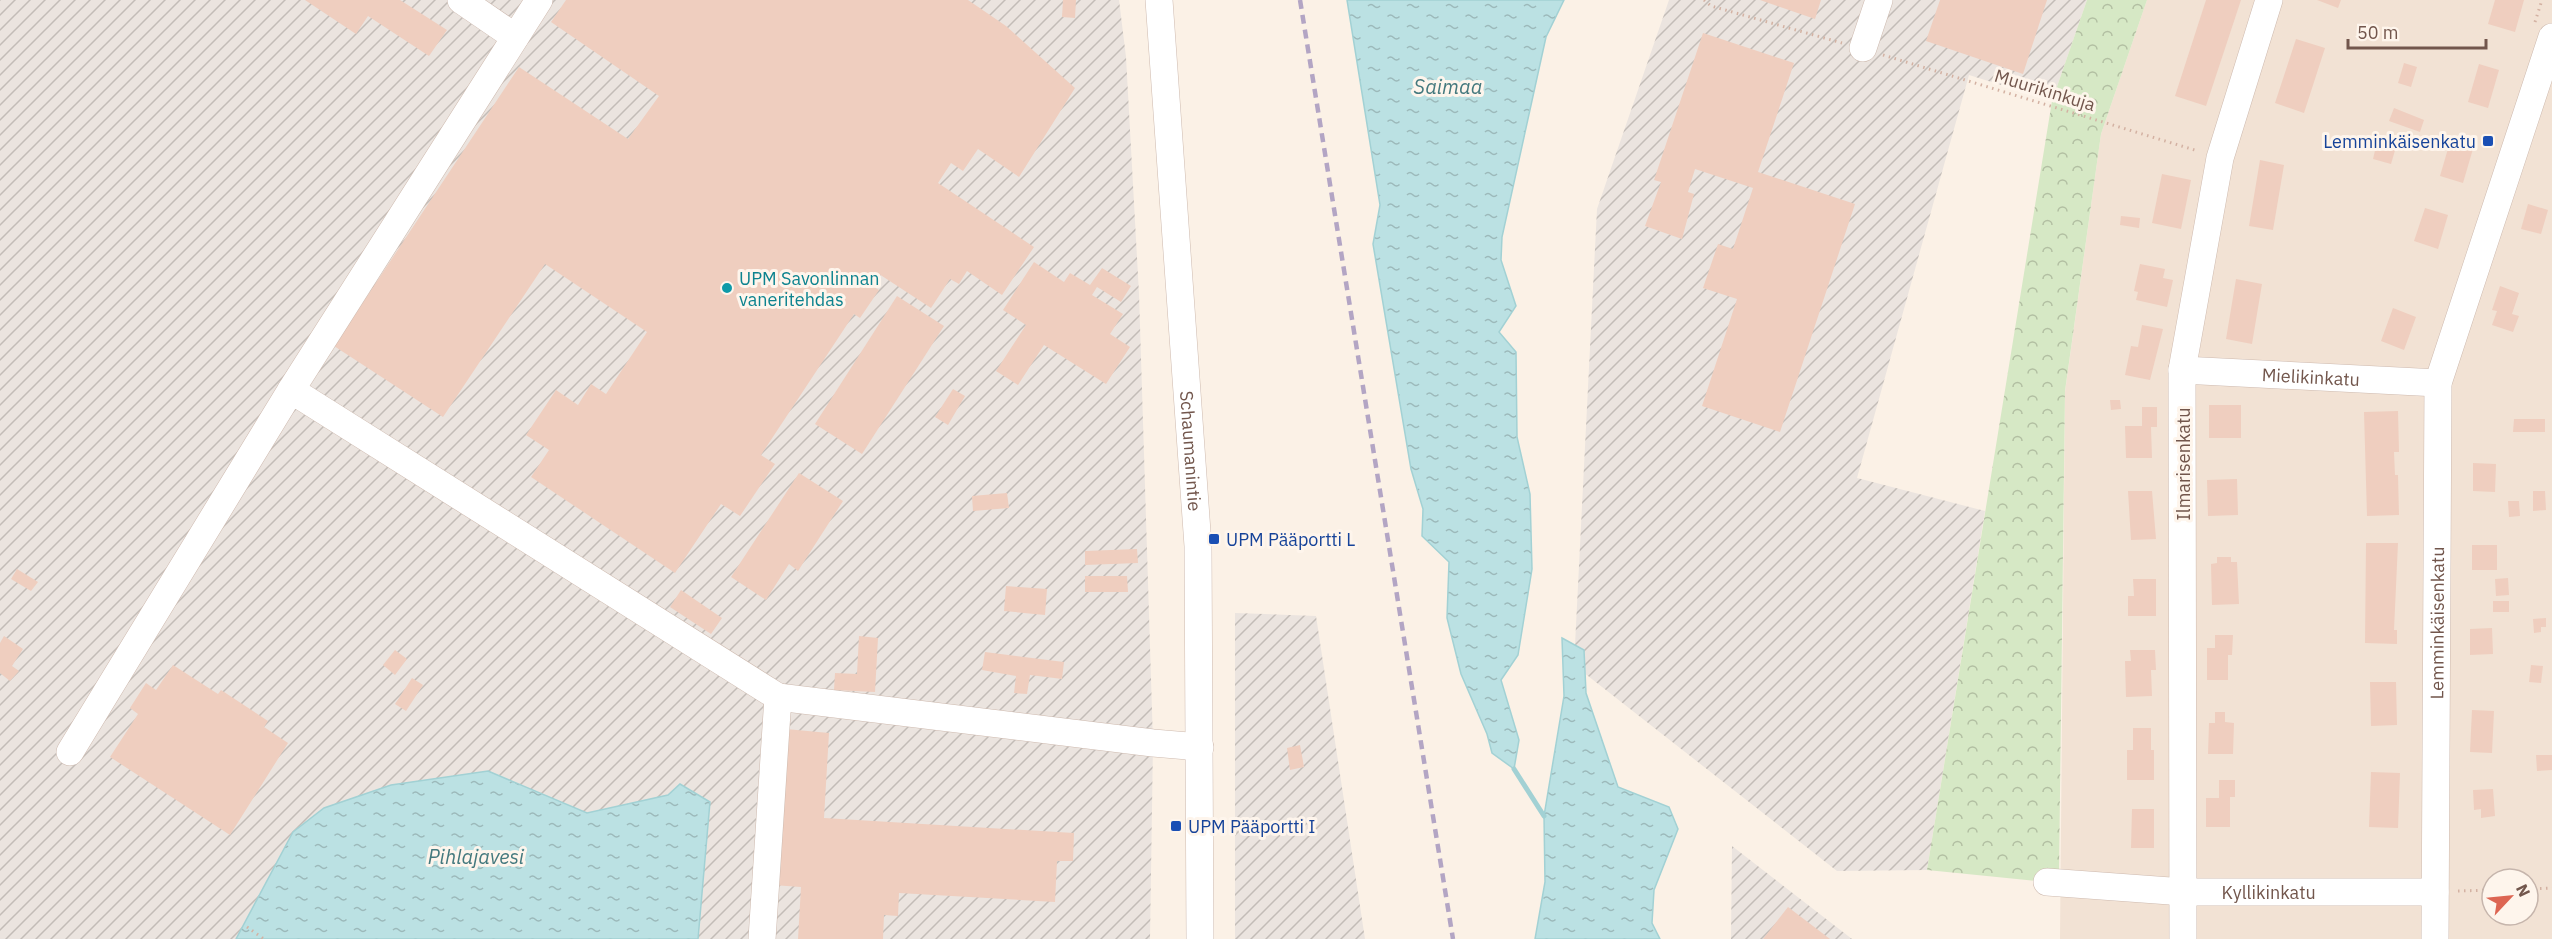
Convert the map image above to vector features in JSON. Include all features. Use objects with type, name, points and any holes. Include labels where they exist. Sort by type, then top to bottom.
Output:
[{"type":"street","points":[[461,0],[515,37]]},
{"type":"street","points":[[70,752],[291,390],[538,0]]},
{"type":"street","name":"Schaumanintie","points":[[1159,0],[1198,546],[1200,939]]},
{"type":"street","points":[[1863,48],[1879,0]]},
{"type":"street","name":"Ilmarisenkatu","points":[[2183,939],[2182,370],[2220,158],[2270,0]]},
{"type":"street","name":"Lemminkäisenkatu","points":[[2435,939],[2438,383],[2547,69],[2552,37]]},
{"type":"street","name":"Mielikinkatu","points":[[2182,370],[2438,383]]},
{"type":"street","points":[[291,390],[778,697],[1200,747]]},
{"type":"street","points":[[762,939],[778,697]]},
{"type":"street","name":"Kyllikinkatu","points":[[2046,882],[2184,892],[2435,892]]},
{"type":"path","name":"Muurikinkuja","points":[[1704,0],[1711,6],[1863,48],[2220,158]]},
{"type":"path","points":[[2435,892],[2480,890]]},
{"type":"path","points":[[247,927],[264,939]]},
{"type":"shaded area","points":[[0,0],[1119,0],[1126,57],[1139,294],[1153,743],[1150,939],[698,939],[710,802],[668,795],[587,813],[488,771],[293,832],[236,939],[0,939]]},
{"type":"shaded area","points":[[1669,0],[2087,0],[2052,101],[1969,75],[1857,478],[1985,511],[1927,870],[1837,871],[1574,665],[1597,209]]},
{"type":"shaded area","points":[[2147,0],[2552,0],[2552,939],[2060,939],[2065,392],[2101,134]]},
{"type":"shaded area","points":[[1235,613],[1316,616],[1365,939],[1235,939]]},
{"type":"shaded area","points":[[1732,846],[1852,939],[1731,939]]},
{"type":"green space","points":[[2087,0],[2147,0],[2101,134],[2065,391],[2059,875],[2047,882],[1927,870],[2052,101]]},
{"type":"water","name":"Saimaa","points":[[1347,0],[1564,0],[1546,37],[1502,237],[1501,260],[1516,306],[1499,332],[1516,352],[1517,437],[1530,494],[1532,569],[1518,655],[1501,680],[1519,740],[1514,769],[1492,753],[1487,734],[1461,674],[1447,618],[1449,562],[1422,536],[1423,509],[1411,469],[1373,244],[1380,205]]},
{"type":"water","points":[[1562,638],[1584,650],[1586,693],[1618,787],[1669,807],[1678,829],[1654,890],[1652,923],[1660,939],[1535,939],[1545,882],[1544,816],[1564,696]]},
{"type":"water","name":"Pihlajavesi","points":[[488,771],[587,813],[668,795],[680,784],[710,802],[698,939],[236,939],[293,832],[324,808],[391,785]]},
{"type":"building","points":[[305,0],[400,0],[447,30],[429,56],[368,16],[356,34]]},
{"type":"building","name":"UPM Savonlinnan vaneritehdas","points":[[566,0],[968,0],[1006,26],[1075,88],[1019,177],[978,149],[963,171],[951,163],[938,183],[1034,247],[1002,295],[967,271],[959,284],[950,279],[931,308],[879,274],[871,285],[879,290],[860,318],[854,314],[761,455],[775,464],[740,516],[721,504],[675,573],[531,477],[549,450],[526,435],[556,390],[578,405],[591,384],[606,394],[647,332],[545,264],[443,417],[334,346],[519,67],[628,139],[659,96],[551,22]]},
{"type":"building","points":[[1063,0],[1076,0],[1075,18],[1062,17]]},
{"type":"building","points":[[1760,0],[1821,0],[1815,19]]},
{"type":"building","points":[[1940,0],[2047,0],[2023,74],[1926,41]]},
{"type":"building","points":[[2206,0],[2241,0],[2206,106],[2175,96]]},
{"type":"building","points":[[2317,0],[2341,0],[2338,8]]},
{"type":"building","points":[[2495,0],[2524,0],[2515,32],[2488,24]]},
{"type":"building","points":[[1703,33],[1794,63],[1758,172],[1855,204],[1780,432],[1702,406],[1737,299],[1703,288],[1718,244],[1733,249],[1753,188],[1695,169],[1688,192],[1694,194],[1682,239],[1645,226],[1661,182],[1654,180]]},
{"type":"building","points":[[2296,39],[2325,48],[2304,113],[2275,103]]},
{"type":"building","points":[[2404,63],[2417,67],[2411,87],[2398,83]]},
{"type":"building","points":[[2479,64],[2499,70],[2488,108],[2468,102]]},
{"type":"building","points":[[2394,108],[2424,120],[2420,132],[2389,121]]},
{"type":"building","points":[[2452,135],[2475,142],[2463,183],[2440,176]]},
{"type":"building","points":[[2377,142],[2396,147],[2391,164],[2373,159]]},
{"type":"building","points":[[2260,160],[2284,165],[2273,230],[2249,226]]},
{"type":"building","points":[[2162,174],[2191,180],[2181,229],[2152,223]]},
{"type":"building","points":[[2528,204],[2548,210],[2541,234],[2521,229]]},
{"type":"building","points":[[2425,208],[2448,215],[2438,249],[2414,241]]},
{"type":"building","points":[[2121,216],[2140,218],[2139,228],[2120,225]]},
{"type":"building","points":[[1034,262],[1064,282],[1070,273],[1090,285],[1102,268],[1131,286],[1121,302],[1097,287],[1092,295],[1123,314],[1110,334],[1130,347],[1106,384],[1044,345],[1018,385],[996,371],[1026,325],[1003,310]]},
{"type":"building","points":[[2140,264],[2165,269],[2163,278],[2173,280],[2167,307],[2136,300],[2138,292],[2134,291]]},
{"type":"building","points":[[2236,279],[2262,284],[2252,344],[2226,339]]},
{"type":"building","points":[[2500,286],[2519,293],[2512,314],[2519,316],[2513,332],[2492,325],[2497,311],[2492,310]]},
{"type":"building","points":[[897,296],[944,326],[862,454],[815,424]]},
{"type":"building","points":[[2393,308],[2416,317],[2404,350],[2381,341]]},
{"type":"building","points":[[2142,325],[2163,329],[2150,380],[2125,375],[2131,346],[2138,347]]},
{"type":"building","points":[[953,389],[965,396],[948,425],[935,417]]},
{"type":"building","points":[[2110,400],[2120,400],[2121,409],[2111,410]]},
{"type":"building","points":[[2209,405],[2241,405],[2241,438],[2209,438]]},
{"type":"building","points":[[2142,407],[2157,407],[2157,427],[2151,427],[2152,458],[2126,458],[2125,426],[2142,426]]},
{"type":"building","points":[[2398,411],[2399,452],[2394,452],[2395,475],[2398,475],[2399,515],[2367,516],[2364,412]]},
{"type":"building","points":[[2514,419],[2545,419],[2545,432],[2513,432]]},
{"type":"building","points":[[2473,463],[2496,464],[2495,492],[2473,491]]},
{"type":"building","points":[[799,473],[843,501],[798,571],[789,564],[766,600],[731,577]]},
{"type":"building","points":[[2237,479],[2238,515],[2208,516],[2207,480]]},
{"type":"building","points":[[2128,491],[2152,491],[2156,539],[2131,540]]},
{"type":"building","points":[[2533,491],[2545,491],[2546,510],[2533,511]]},
{"type":"building","points":[[1007,493],[1009,508],[973,511],[972,496]]},
{"type":"building","points":[[2508,501],[2519,501],[2520,516],[2509,517]]},
{"type":"building","points":[[2366,543],[2398,543],[2394,630],[2397,630],[2397,644],[2365,643]]},
{"type":"building","points":[[2472,545],[2497,545],[2497,570],[2472,570]]},
{"type":"building","points":[[1137,549],[1138,563],[1085,565],[1085,551]]},
{"type":"building","points":[[2217,557],[2231,557],[2231,562],[2237,562],[2239,604],[2212,605],[2211,564],[2217,563]]},
{"type":"building","points":[[17,569],[38,582],[31,591],[11,579]]},
{"type":"building","points":[[1085,576],[1127,576],[1128,592],[1085,592]]},
{"type":"building","points":[[2508,578],[2509,595],[2496,596],[2495,579]]},
{"type":"building","points":[[2133,579],[2156,579],[2156,616],[2128,616],[2128,596],[2134,596]]},
{"type":"building","points":[[1006,586],[1047,589],[1045,615],[1004,611]]},
{"type":"building","points":[[681,590],[722,618],[711,634],[670,607]]},
{"type":"building","points":[[2493,601],[2509,601],[2509,612],[2493,612]]},
{"type":"building","points":[[2546,618],[2546,627],[2541,627],[2541,632],[2534,633],[2533,619]]},
{"type":"building","points":[[2492,628],[2493,654],[2470,655],[2470,629]]},
{"type":"building","points":[[2215,635],[2233,635],[2232,655],[2228,655],[2228,680],[2207,680],[2207,648],[2215,648]]},
{"type":"building","points":[[4,636],[23,649],[12,666],[19,671],[10,681],[0,673],[0,643]]},
{"type":"building","points":[[859,636],[878,638],[875,692],[834,690],[835,673],[857,674]]},
{"type":"building","points":[[395,650],[407,659],[395,675],[383,665]]},
{"type":"building","points":[[2130,650],[2155,650],[2156,670],[2151,670],[2152,696],[2126,697],[2125,661],[2131,661]]},
{"type":"building","points":[[985,652],[1064,662],[1062,679],[1030,675],[1027,694],[1014,693],[1016,676],[982,670]]},
{"type":"building","points":[[173,665],[218,694],[221,690],[268,721],[264,727],[288,743],[230,835],[110,757],[138,714],[130,708],[146,683],[156,690]]},
{"type":"building","points":[[2531,665],[2543,666],[2541,683],[2529,682]]},
{"type":"building","points":[[412,678],[423,685],[406,711],[395,704]]},
{"type":"building","points":[[2370,682],[2396,682],[2397,725],[2371,726]]},
{"type":"building","points":[[2472,710],[2494,711],[2492,753],[2470,752]]},
{"type":"building","points":[[2215,712],[2225,712],[2225,722],[2234,723],[2233,754],[2208,754],[2209,723],[2215,723]]},
{"type":"building","points":[[2133,728],[2151,728],[2154,780],[2127,780],[2127,750],[2133,750]]},
{"type":"building","points":[[786,729],[829,733],[824,818],[1074,833],[1073,861],[1057,861],[1055,902],[899,893],[898,916],[884,915],[883,939],[798,939],[801,887],[773,885]]},
{"type":"building","points":[[1300,745],[1304,767],[1290,770],[1287,748]]},
{"type":"building","points":[[2536,755],[2552,755],[2552,770],[2537,771]]},
{"type":"building","points":[[2371,772],[2400,773],[2398,828],[2369,827]]},
{"type":"building","points":[[2219,780],[2235,780],[2235,797],[2230,797],[2230,827],[2206,827],[2206,798],[2219,798]]},
{"type":"building","points":[[2493,789],[2495,816],[2481,818],[2481,809],[2474,810],[2473,790]]},
{"type":"building","points":[[2132,809],[2154,809],[2154,848],[2131,848]]},
{"type":"building","points":[[1788,907],[1830,939],[1763,939]]},
{"type":"waterway","points":[[1514,769],[1544,816]]},
{"type":"railway","points":[[1300,0],[1453,939]]},
{"type":"place","name":"Lemminkäisenkatu","points":[[2488,141]]},
{"type":"place","name":"UPM Savonlinnan vaneritehdas","points":[[727,288]]},
{"type":"place","name":"UPM Pääportti L","points":[[1214,539]]},
{"type":"place","name":"UPM Pääportti I","points":[[1176,826]]}]
